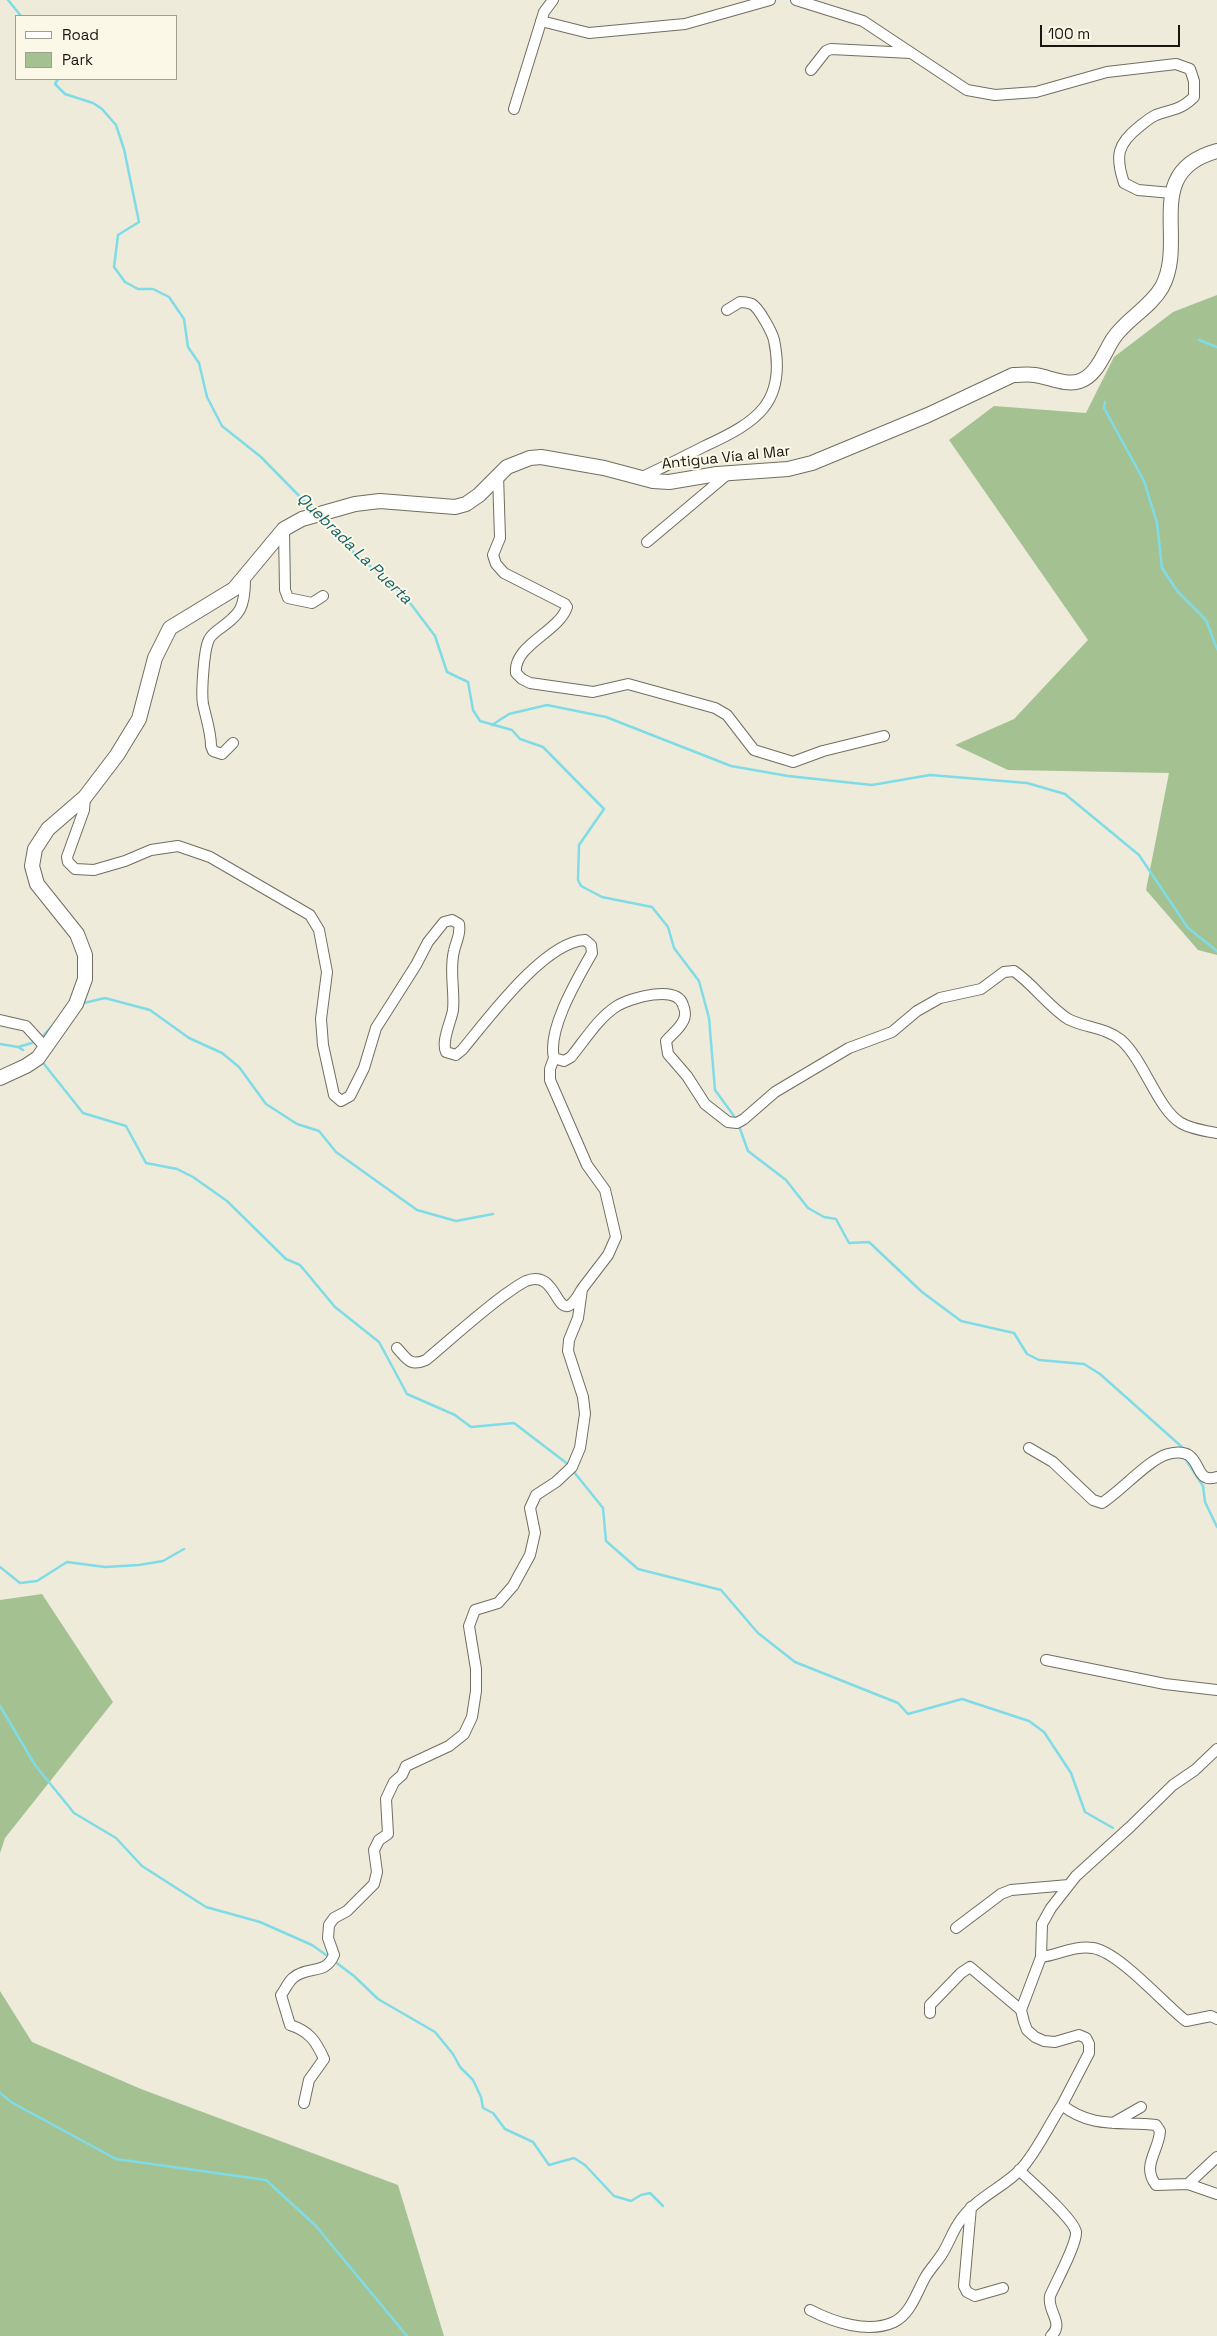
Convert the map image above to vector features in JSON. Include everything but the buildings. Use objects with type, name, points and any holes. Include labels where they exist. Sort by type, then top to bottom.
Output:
[{"type":"main road","name":"Antigua Vía al Mar","points":[[0,1078],[38,1058],[76,1004],[82,991],[85,966],[84,955],[77,934],[37,884],[32,859],[40,840],[48,829],[85,797],[118,755],[139,719],[155,658],[170,628],[190,614],[222,599],[244,580],[284,529],[310,516],[380,501],[455,507],[466,504],[478,495],[506,467],[530,458],[550,457],[604,468],[653,481],[669,482],[728,473],[768,472],[812,463],[946,408],[1013,375],[1026,374],[1068,382],[1080,381],[1090,375],[1122,326],[1155,298],[1163,286],[1169,266],[1172,193],[1178,178],[1195,159],[1217,151]]},
{"type":"street","points":[[514,109],[544,12],[553,0]]},
{"type":"street","points":[[542,21],[588,32],[685,24],[770,0]]},
{"type":"street","points":[[796,0],[863,21],[967,90],[985,94],[1036,92],[1107,72],[1176,64],[1190,69],[1194,81],[1194,97],[1183,108],[1154,116],[1131,133],[1120,148],[1118,165],[1124,183],[1138,190],[1172,193]]},
{"type":"street","points":[[811,70],[826,51],[832,49],[912,53]]},
{"type":"street","points":[[640,478],[740,430],[756,418],[770,401],[776,382],[774,338],[752,304],[740,302],[727,310]]},
{"type":"street","points":[[647,542],[728,473]]},
{"type":"street","points":[[498,475],[500,538],[493,555],[496,564],[504,573],[565,604],[567,607],[545,633],[519,657],[515,666],[516,672],[522,679],[542,686],[593,692],[628,684],[715,708],[727,715],[754,750],[794,762],[824,751],[884,736]]},
{"type":"street","points":[[284,529],[285,590],[288,598],[312,603],[323,596]]},
{"type":"street","points":[[233,743],[222,754],[213,751],[203,704],[204,673],[208,642],[215,633],[232,622],[240,612],[245,594],[244,580]]},
{"type":"street","points":[[85,797],[84,810],[66,857],[75,869],[94,870],[125,861],[151,850],[178,846],[210,858],[310,915],[319,930],[327,972],[321,1019],[323,1045],[336,1098],[341,1100],[350,1096],[364,1068],[376,1028],[416,965],[428,942],[444,922],[452,920],[459,924],[460,933],[454,951],[452,972],[453,1009],[445,1045],[446,1052],[450,1055],[456,1055],[462,1050],[512,990],[544,960],[578,940],[585,940],[591,944],[592,953],[566,1002],[555,1035],[552,1051],[554,1058],[550,1069],[550,1080],[587,1165],[605,1190],[616,1237],[608,1255],[570,1305],[561,1304],[550,1285],[544,1280],[526,1281],[487,1308],[426,1360],[418,1364],[410,1363],[397,1348]]},
{"type":"street","points":[[554,1058],[564,1061],[571,1058],[604,1015],[619,1005],[638,997],[671,994],[682,1002],[686,1012],[682,1023],[666,1041],[665,1047],[668,1054],[705,1104],[728,1122],[736,1123],[744,1119],[775,1092],[849,1048],[892,1032],[916,1010],[940,998],[980,989],[1004,972],[1014,971],[1069,1019],[1097,1028],[1121,1040],[1148,1077],[1162,1102],[1179,1122],[1194,1129],[1217,1133]]},
{"type":"street","points":[[0,1020],[26,1026],[45,1047]]},
{"type":"street","points":[[304,2103],[309,2080],[324,2059],[312,2037],[303,2029],[290,2025],[281,1995],[292,1978],[332,1960],[328,1938],[329,1925],[334,1918],[347,1911],[374,1884],[377,1872],[374,1850],[379,1840],[388,1834],[386,1799],[394,1782],[402,1775],[406,1766],[449,1746],[464,1734],[472,1717],[476,1690],[476,1669],[469,1626],[476,1610],[498,1603],[514,1586],[530,1555],[535,1533],[530,1508],[536,1494],[556,1482],[572,1467],[580,1448],[585,1414],[583,1397],[568,1351],[569,1340],[582,1305],[582,1289]]},
{"type":"street","points":[[1029,1448],[1053,1462],[1093,1500],[1102,1503],[1114,1496],[1158,1458],[1169,1454],[1188,1454],[1194,1458],[1200,1474],[1206,1478],[1217,1477]]},
{"type":"street","points":[[1046,1660],[1165,1684],[1217,1690]]},
{"type":"street","points":[[1021,2010],[1041,1957],[1042,1924],[1069,1885],[1097,1855],[1130,1827],[1173,1785],[1195,1770],[1217,1749]]},
{"type":"street","points":[[956,1928],[1001,1894],[1011,1890],[1069,1885]]},
{"type":"street","points":[[1041,1957],[1053,1956],[1074,1948],[1094,1948],[1110,1955],[1128,1969],[1186,2022],[1211,2016],[1217,2019]]},
{"type":"street","points":[[810,2310],[836,2322],[870,2326],[885,2325],[896,2321],[904,2315],[932,2266],[941,2255],[958,2223],[971,2207],[1019,2170],[1030,2158],[1062,2105],[1089,2053],[1089,2044],[1086,2038],[1078,2036],[1055,2042],[1044,2042],[1035,2037],[1027,2030],[1021,2010],[970,1968],[961,1973],[930,2005],[930,2013]]},
{"type":"street","points":[[1062,2105],[1083,2118],[1110,2125],[1156,2125],[1160,2131],[1160,2137],[1149,2169],[1150,2176],[1156,2185],[1188,2184],[1217,2194]]},
{"type":"street","points":[[1110,2125],[1140,2107]]},
{"type":"street","points":[[1188,2184],[1217,2157]]},
{"type":"street","points":[[1019,2170],[1070,2221],[1076,2232],[1074,2244],[1048,2304],[1058,2324],[1057,2329],[1051,2336]]},
{"type":"street","points":[[971,2207],[964,2286],[966,2292],[975,2296],[1003,2288]]},
{"type":"green space","points":[[1217,295],[1217,955],[1198,950],[1146,890],[1169,773],[1008,770],[955,745],[1014,719],[1088,640],[949,440],[994,406],[1086,413],[1114,357],[1173,312]]},
{"type":"green space","points":[[42,1594],[113,1702],[5,1838],[0,1853],[0,1600]]},
{"type":"green space","points":[[0,1991],[32,2042],[141,2089],[398,2185],[444,2336],[0,2336]]},
{"type":"waterway","name":"Quebrada La Puerta","points":[[8,0],[20,15]]},
{"type":"waterway","name":"Quebrada La Puerta","points":[[57,80],[55,84],[65,94],[93,103],[102,109],[116,125],[124,149],[139,222],[118,235],[114,267],[125,282],[138,289],[153,289],[169,297],[184,319],[188,347],[199,363],[207,397],[222,426],[261,457],[313,510]]},
{"type":"waterway","points":[[1199,340],[1217,347]]},
{"type":"waterway","points":[[1105,402],[1104,408],[1144,481],[1157,523],[1162,568],[1178,592],[1206,620],[1217,649]]},
{"type":"waterway","points":[[320,518],[351,550],[404,595],[435,636],[447,672],[468,682],[473,710],[480,721],[512,730],[520,739],[543,747],[604,809],[579,845],[578,880],[581,886],[602,897],[652,907],[668,927],[674,948],[699,981],[709,1018],[715,1090],[734,1116]]},
{"type":"waterway","name":"Quebrada La Puerta","points":[[492,725],[509,714],[547,705],[606,717],[731,766],[788,776],[872,785],[930,775],[1027,783],[1065,794],[1139,855],[1188,928],[1217,951]]},
{"type":"waterway","points":[[84,1003],[105,998],[150,1010],[189,1038],[222,1053],[239,1067],[266,1104],[297,1124],[319,1131],[336,1152],[417,1210],[456,1221],[493,1214]]},
{"type":"waterway","points":[[42,1037],[52,1026]]},
{"type":"waterway","points":[[0,1044],[18,1047],[32,1043]]},
{"type":"waterway","points":[[18,1047],[23,1050]]},
{"type":"waterway","points":[[44,1064],[83,1113],[126,1126],[146,1163],[177,1169],[193,1177],[227,1201],[286,1259],[300,1265],[335,1307],[379,1342],[407,1394],[455,1415],[471,1427],[514,1423],[569,1465]]},
{"type":"waterway","points":[[739,1126],[748,1151],[786,1180],[808,1208],[824,1217],[836,1219],[849,1243],[869,1242],[922,1292],[961,1321],[1014,1333],[1027,1354],[1039,1360],[1084,1364],[1100,1374],[1182,1447]]},
{"type":"waterway","points":[[1184,1457],[1203,1486],[1205,1502],[1217,1527]]},
{"type":"waterway","points":[[574,1472],[603,1508],[606,1541],[638,1569],[721,1590],[758,1633],[795,1662],[898,1703],[908,1714],[962,1699],[1029,1721],[1044,1732],[1071,1773],[1085,1812],[1113,1828]]},
{"type":"waterway","points":[[0,1567],[20,1583],[37,1581],[67,1562],[105,1567],[139,1565],[163,1561],[184,1549]]},
{"type":"waterway","points":[[0,1706],[35,1765],[74,1813],[116,1838],[142,1866],[206,1907],[260,1922],[312,1945],[329,1957]]},
{"type":"waterway","points":[[334,1961],[354,1976],[378,1999],[435,2032],[453,2054],[460,2067],[473,2080],[481,2097],[483,2108],[493,2113],[505,2129],[533,2142],[549,2165],[574,2158],[585,2165],[614,2196],[631,2201],[641,2195],[650,2193],[663,2206]]},
{"type":"waterway","points":[[0,2093],[11,2102],[116,2159],[266,2180],[316,2226],[407,2336]]}]
